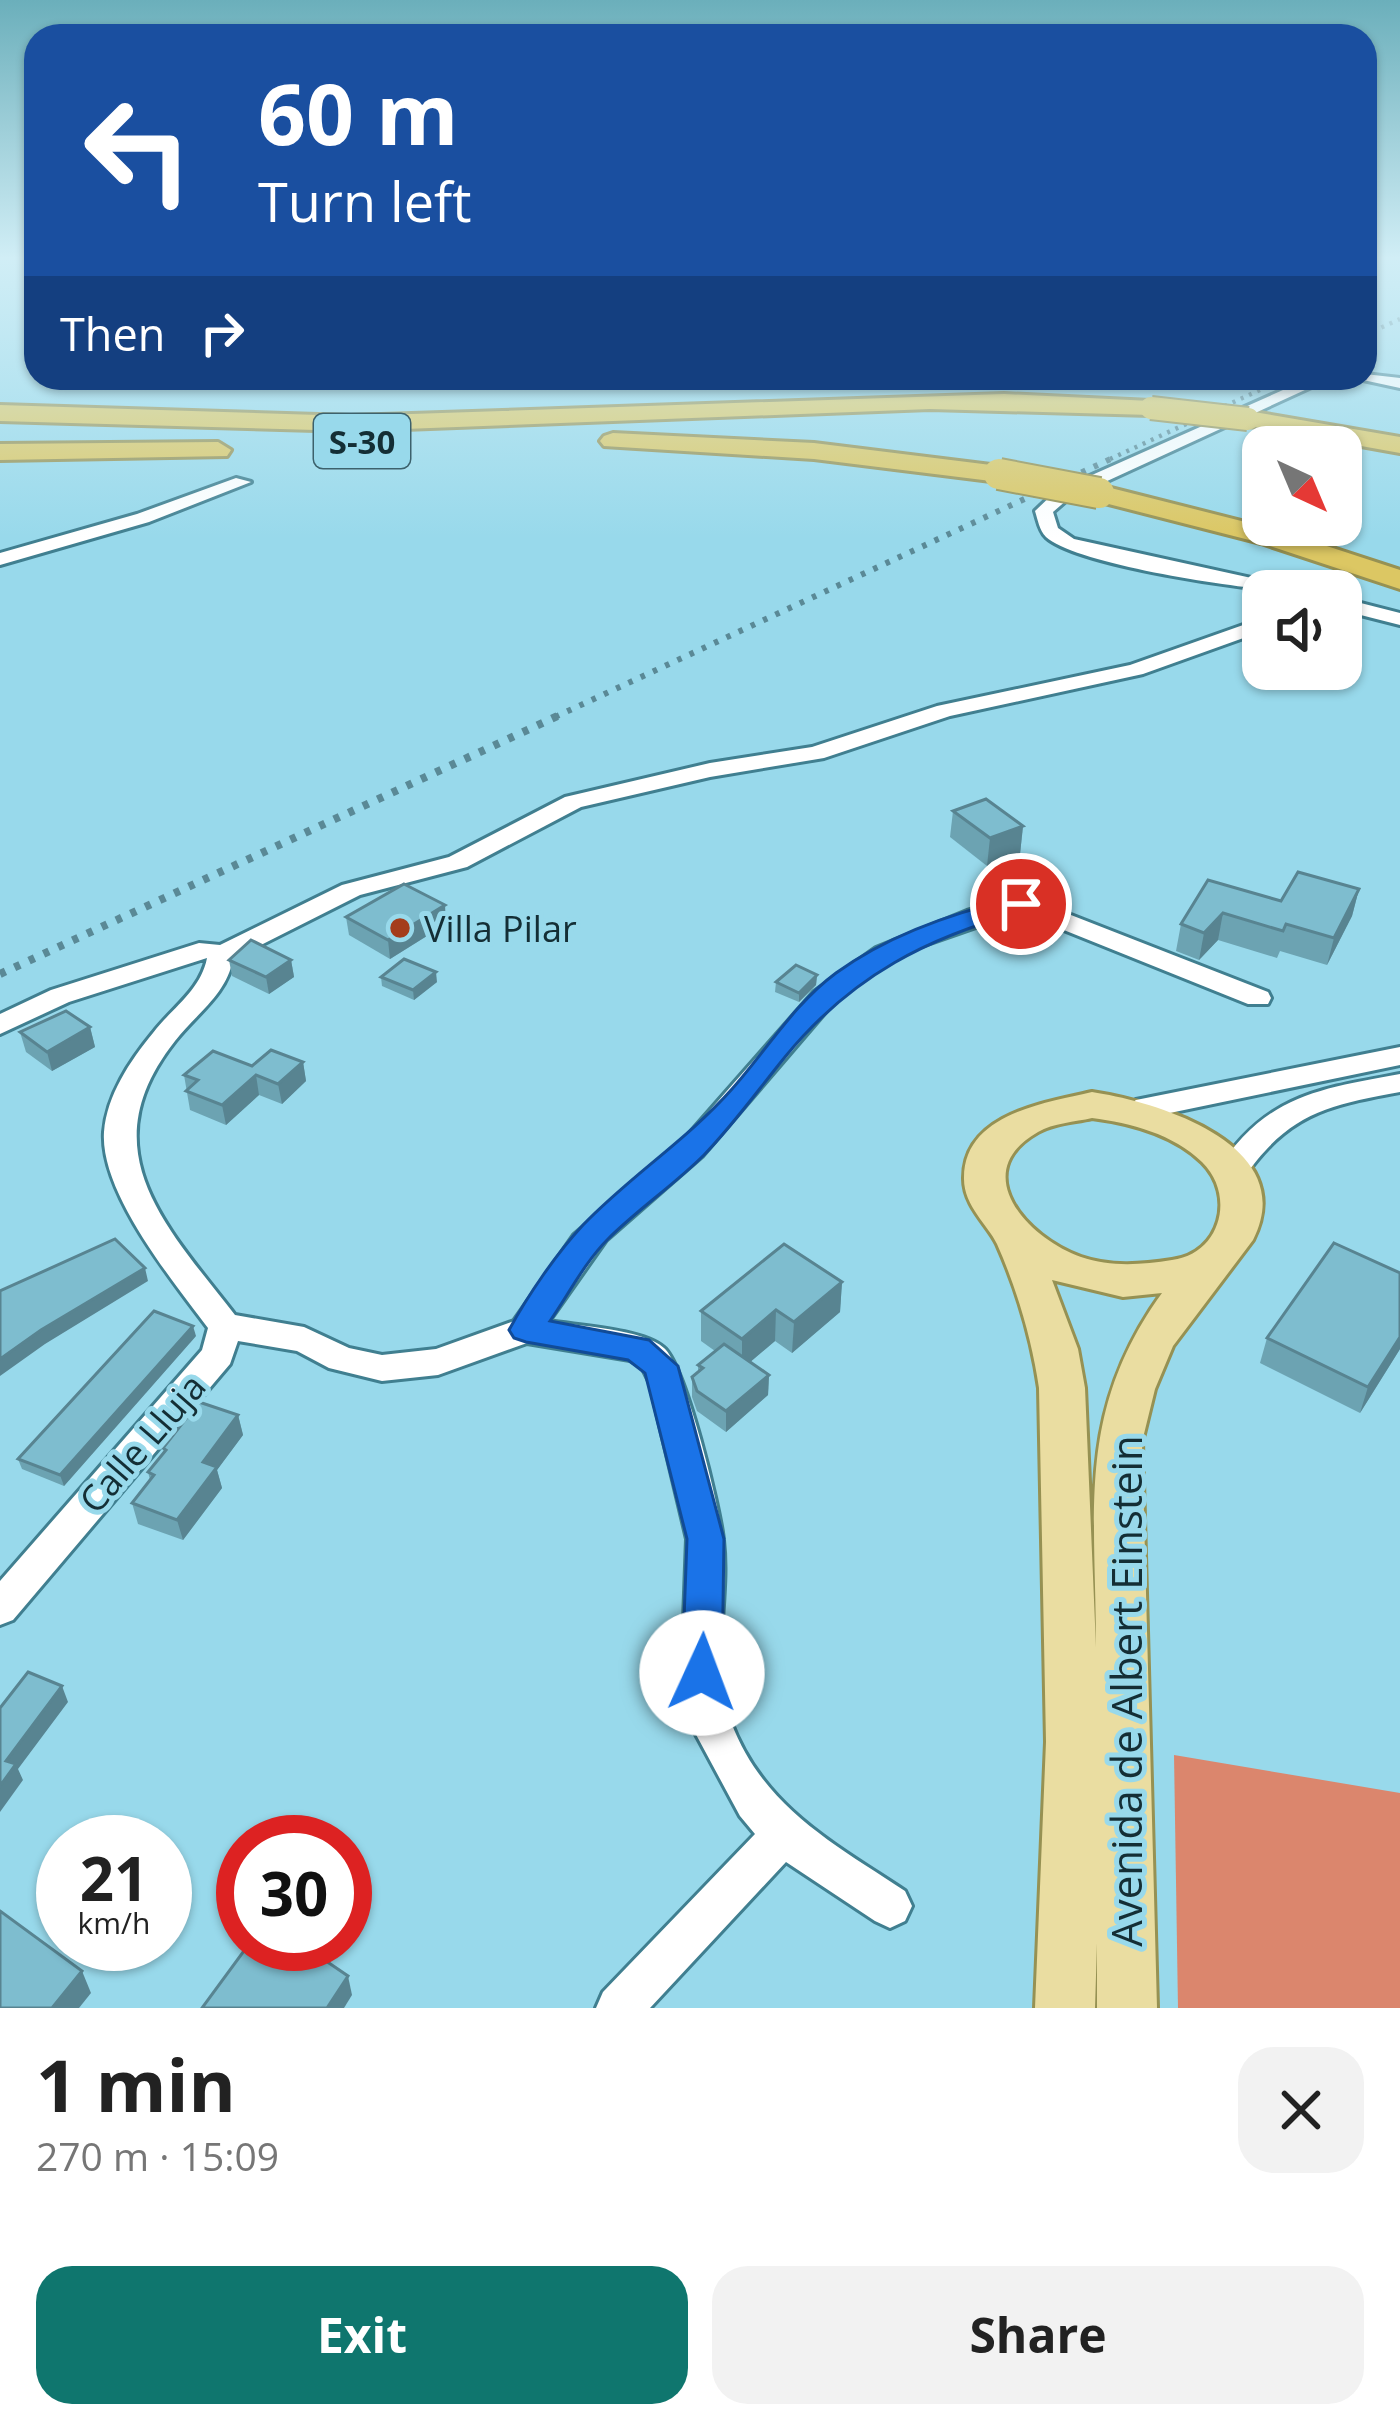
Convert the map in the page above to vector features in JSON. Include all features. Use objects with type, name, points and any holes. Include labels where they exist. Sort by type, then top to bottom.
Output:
[{"type":"highway","points":[[0,392],[235,413]]},
{"type":"highway","points":[[0,403],[235,413],[435,412],[871,396],[1085,404]]},
{"type":"highway","name":"S-30","points":[[0,413],[359,424],[910,400],[1085,404],[1248,419],[1400,445]]},
{"type":"highway","name":"S-30","points":[[0,431],[177,439],[724,445],[859,455],[1099,493],[1240,528],[1400,580]]},
{"type":"highway","points":[[0,441],[286,448]]},
{"type":"highway","points":[[0,452],[724,445]]},
{"type":"main road","points":[[1092,1105],[1136,1110],[1187,1132],[1231,1172],[1240,1197],[1240,1221],[1216,1259],[1189,1273],[1120,1282],[1081,1276],[1018,1244],[987,1199],[984,1165],[993,1145],[1019,1124],[1057,1108],[1092,1105]]},
{"type":"main road","name":"Avenida de Albert Einstein","points":[[1018,1244],[1049,1326],[1062,1388],[1073,1742],[1065,2008]]},
{"type":"main road","name":"Avenida de Albert Einstein","points":[[1126,2008],[1119,1442],[1136,1371],[1151,1340],[1180,1296],[1216,1259]]},
{"type":"street","points":[[1242,582],[1080,548],[1050,531],[1044,511],[1062,495],[1296,390]]},
{"type":"street","points":[[0,559],[143,518],[242,482]]},
{"type":"street","points":[[1362,609],[1400,619]]},
{"type":"street","points":[[890,1906],[783,1835],[724,1753],[705,1703],[706,1539],[661,1366],[638,1349],[526,1330],[438,1362],[382,1368],[341,1359],[304,1340],[225,1326],[176,1261],[120,1155],[125,1100],[168,1032],[214,979],[220,955],[351,890],[458,862],[532,820],[594,796],[710,770],[816,754],[945,711],[1136,670],[1242,632]]},
{"type":"street","points":[[526,1330],[594,1234],[691,1150],[745,1093],[775,1051],[843,981],[884,956],[981,914],[1021,904],[1084,925],[1258,998]]},
{"type":"street","points":[[0,1025],[60,996],[166,962],[208,949],[220,955]]},
{"type":"street","points":[[1136,1110],[1400,1056]]},
{"type":"street","points":[[1231,1172],[1250,1143],[1282,1114],[1308,1102],[1400,1083]]},
{"type":"street","name":"Calle Lluja","points":[[0,1608],[218,1354],[225,1326]]},
{"type":"street","points":[[620,2008],[783,1835]]},
{"type":"shaded area","points":[[1174,1755],[1400,1793],[1400,2008],[1178,2008]]},
{"type":"building","points":[[986,799],[1023,826],[990,838],[953,811]]},
{"type":"building","points":[[1298,872],[1359,889],[1334,938],[1286,924],[1283,931],[1223,913],[1204,933],[1181,924],[1208,880],[1281,901]]},
{"type":"building","points":[[404,884],[445,905],[388,940],[346,917]]},
{"type":"building","points":[[251,940],[291,960],[266,977],[229,960]]},
{"type":"building","points":[[404,959],[436,972],[413,990],[381,977]]},
{"type":"building","points":[[796,965],[817,975],[799,993],[776,982]]},
{"type":"building","points":[[66,1011],[90,1027],[47,1052],[20,1032]]},
{"type":"building","points":[[271,1050],[303,1062],[278,1084],[256,1075],[222,1105],[186,1091],[198,1080],[184,1075],[213,1051],[252,1066]]},
{"type":"building","points":[[115,1239],[145,1268],[0,1359],[0,1291]]},
{"type":"building","points":[[1334,1243],[1400,1273],[1400,1337],[1368,1387],[1267,1338]]},
{"type":"building","points":[[784,1244],[842,1282],[794,1322],[776,1310],[742,1339],[701,1311]]},
{"type":"building","points":[[154,1311],[193,1326],[60,1475],[18,1459]]},
{"type":"building","points":[[724,1344],[769,1375],[726,1411],[697,1391],[692,1377],[703,1368],[698,1365]]},
{"type":"building","points":[[199,1402],[238,1415],[203,1462],[217,1467],[177,1520],[132,1503],[154,1475],[148,1472],[166,1450],[163,1448]]},
{"type":"building","points":[[28,1672],[62,1686],[6,1761],[16,1764],[0,1786],[0,1708]]},
{"type":"building","points":[[0,1911],[36,1937],[36,1971],[82,1971],[52,2008],[0,2008]]},
{"type":"building","points":[[229,1971],[341,1971],[348,1976],[327,2008],[202,2008]]},
{"type":"railway","points":[[1110,459],[1260,390]]},
{"type":"railway","points":[[555,717],[1117,456]]},
{"type":"railway","points":[[0,974],[562,714]]},
{"type":"place","name":"Villa Pilar","points":[[400,928]]},
{"type":"route","points":[[702,1673],[706,1539],[661,1366],[638,1349],[526,1330],[594,1234],[691,1150],[745,1093],[775,1051],[843,981],[884,956],[981,914],[1021,904]]}]
